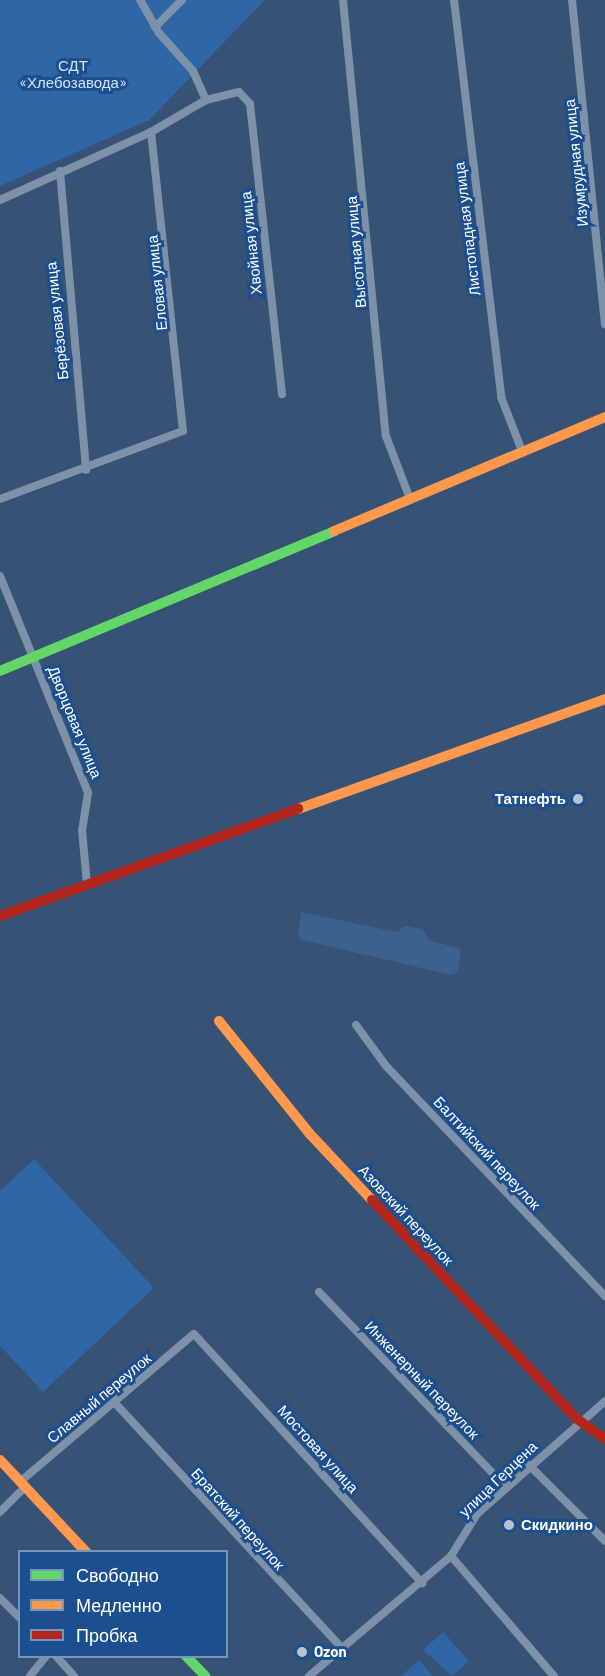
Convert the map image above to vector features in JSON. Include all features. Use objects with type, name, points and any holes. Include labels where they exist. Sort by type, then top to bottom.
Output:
[{"type":"street","points":[[0,200],[60,171],[151,132],[206,100],[194,71],[155,27],[140,0]]},
{"type":"street","points":[[155,27],[182,0]]},
{"type":"street","name":"Высотная улица","points":[[343,0],[386,436],[410,499]]},
{"type":"street","name":"Листопадная улица","points":[[454,0],[501,398],[522,451]]},
{"type":"street","name":"Изумрудная улица","points":[[572,0],[605,324]]},
{"type":"street","name":"Хвойная улица","points":[[206,100],[239,92],[250,104],[282,394]]},
{"type":"street","name":"Еловая улица","points":[[86,470],[183,431],[151,132]]},
{"type":"street","name":"Берёзовая улица","points":[[60,171],[86,470]]},
{"type":"street","points":[[0,671],[605,417]]},
{"type":"street","points":[[0,500],[86,470]]},
{"type":"street","name":"Дворцовая улица","points":[[0,576],[88,793],[82,841],[87,884]]},
{"type":"street","points":[[0,916],[605,699]]},
{"type":"street","name":"Азовский переулок","points":[[219,1021],[309,1133],[580,1422],[605,1439]]},
{"type":"street","name":"Балтийский переулок","points":[[356,1025],[386,1066],[605,1296]]},
{"type":"street","name":"Инженерный переулок","points":[[319,1292],[505,1486]]},
{"type":"street","name":"Славный переулок","points":[[0,1512],[23,1484],[194,1334]]},
{"type":"street","name":"Мостовая улица","points":[[194,1334],[422,1583]]},
{"type":"street","name":"улица Герцена","points":[[309,1676],[344,1650],[422,1583],[451,1556],[477,1514],[505,1486],[605,1401]]},
{"type":"street","name":"Братский переулок","points":[[115,1403],[344,1650]]},
{"type":"street","points":[[0,1460],[85,1550]]},
{"type":"street","points":[[529,1465],[605,1540]]},
{"type":"street","points":[[451,1556],[554,1676]]},
{"type":"street","points":[[0,1598],[18,1616]]},
{"type":"street","points":[[30,1676],[44,1658]]},
{"type":"street","points":[[58,1658],[74,1676]]},
{"type":"street","points":[[188,1658],[205,1676]]},
{"type":"green space","name":"СДТ «Хлебозавода»","points":[[0,0],[265,0],[149,120],[0,186]]},
{"type":"green space","points":[[34,1159],[154,1288],[43,1392],[0,1346],[0,1191]]},
{"type":"green space","points":[[443,1632],[469,1661],[452,1676],[423,1650]]},
{"type":"green space","points":[[419,1660],[433,1676],[401,1676]]},
{"type":"shaded area","points":[[301,912],[397,932],[405,926],[422,929],[429,940],[461,949],[458,972],[451,975],[302,940],[298,937]]},
{"type":"traffic: fast","points":[[0,671],[334,531]]},
{"type":"traffic: fast","points":[[188,1658],[205,1676]]},
{"type":"traffic: slow","points":[[334,531],[605,417]]},
{"type":"traffic: slow","points":[[298,809],[605,699]]},
{"type":"traffic: slow","points":[[219,1021],[309,1133],[372,1200]]},
{"type":"traffic: slow","points":[[0,1460],[84,1550]]},
{"type":"traffic: jam","points":[[0,916],[298,809]]},
{"type":"traffic: jam","points":[[372,1200],[576,1418],[605,1439]]},
{"type":"place","name":"Татнефть","points":[[578,799]]},
{"type":"place","name":"Скидкино","points":[[509,1525]]},
{"type":"place","name":"Ozon","points":[[302,1652]]}]
